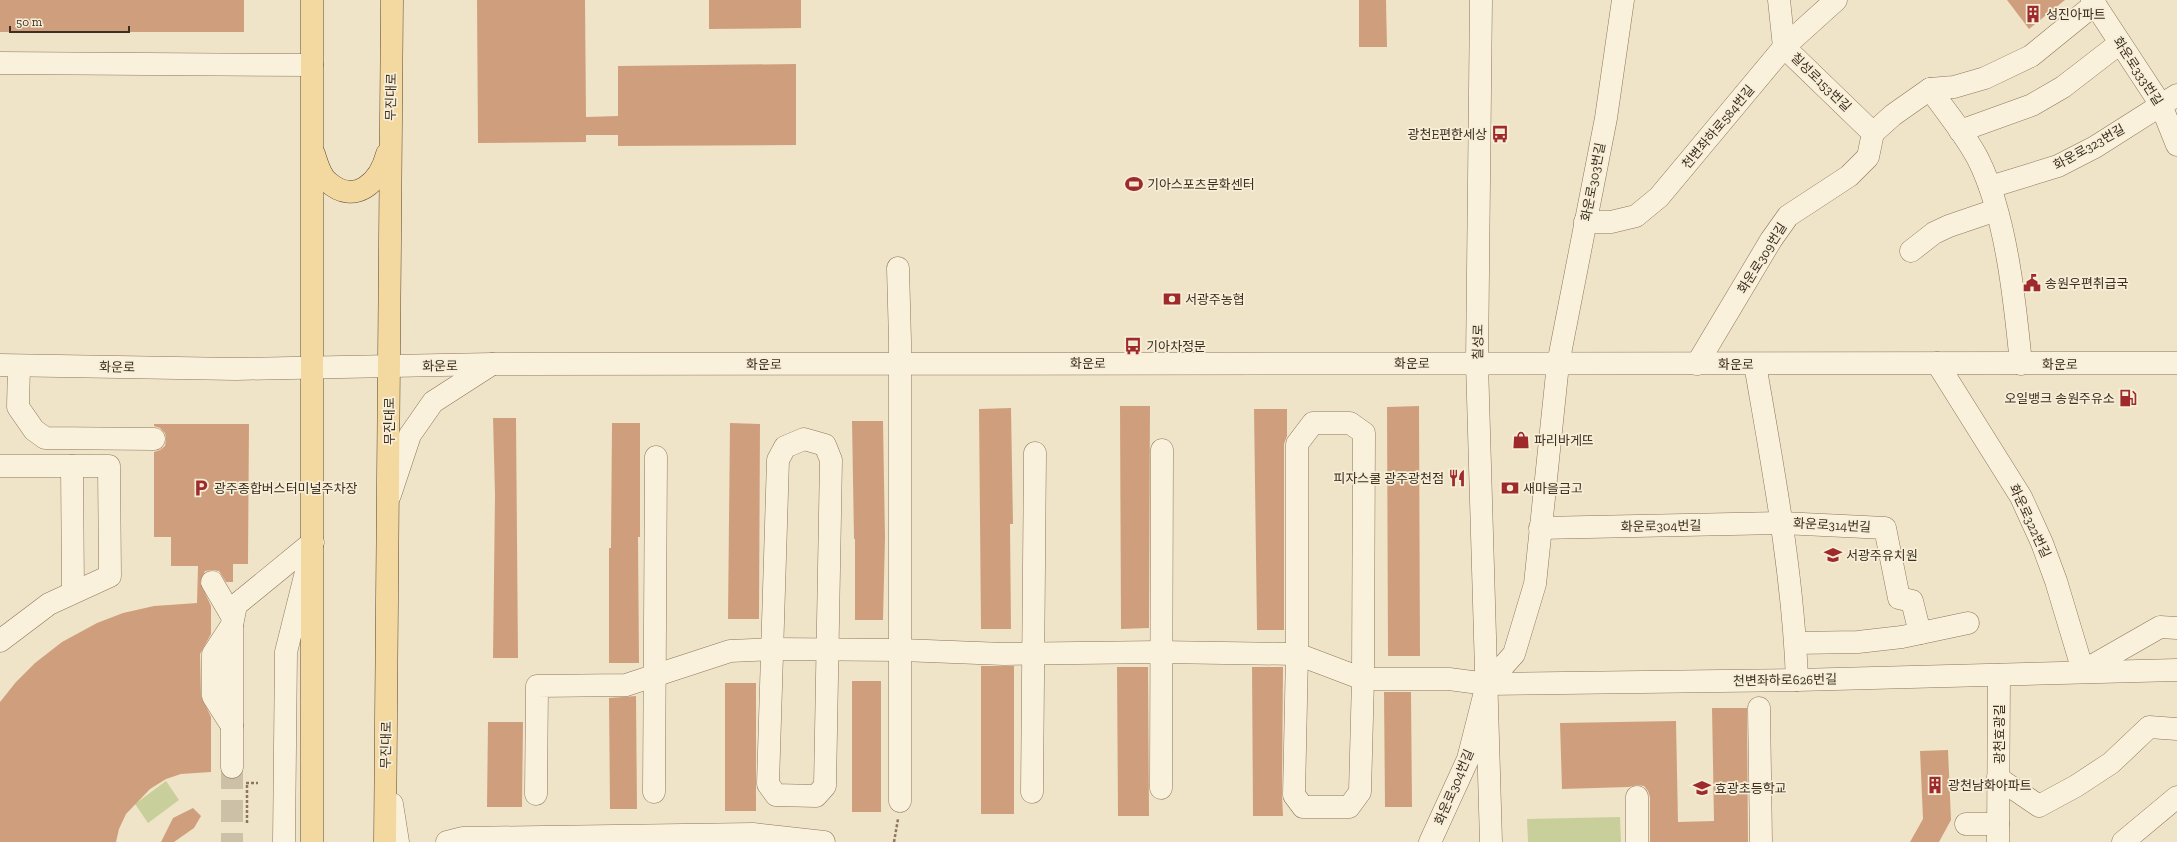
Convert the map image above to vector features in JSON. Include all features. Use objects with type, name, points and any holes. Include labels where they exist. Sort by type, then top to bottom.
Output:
[{"type":"main road","points":[[312,0],[312,842]]},
{"type":"main road","name":"무진대로","points":[[385,842],[392,0]]},
{"type":"main road","points":[[312,150],[320,170],[327,182],[337,188],[351,192],[363,190],[373,182],[380,172],[390,144]]},
{"type":"street","name":"칠성로","points":[[1481,0],[1477,364],[1487,684]]},
{"type":"street","name":"화운로303번길","points":[[1558,364],[1606,118],[1623,0]]},
{"type":"street","name":"칠성로153번길","points":[[1780,0],[1784,47],[1873,133]]},
{"type":"street","name":"천변좌하로584번길","points":[[1585,222],[1611,222],[1636,216],[1659,197],[1784,47],[1836,0]]},
{"type":"street","points":[[1873,133],[1893,115],[1930,89],[1954,87],[2007,69],[2031,56],[2094,2]]},
{"type":"street","name":"화운로333번길","points":[[2094,2],[2120,43],[2169,100],[2177,145]]},
{"type":"street","points":[[1960,131],[2032,105],[2063,87],[2120,43]]},
{"type":"street","points":[[0,63],[312,65]]},
{"type":"street","points":[[1930,89],[1977,158],[1990,187],[2010,280],[2022,364]]},
{"type":"street","name":"화운로323번길","points":[[1990,187],[2058,166],[2095,147],[2169,100]]},
{"type":"street","name":"화운로309번길","points":[[1697,364],[1771,240],[1788,216],[1849,176],[1868,157],[1873,133]]},
{"type":"street","points":[[1912,251],[1939,230],[1996,210]]},
{"type":"street","points":[[898,268],[900,364],[900,801]]},
{"type":"street","name":"화운로322번길","points":[[1937,363],[2021,497],[2042,543],[2056,581],[2084,671]]},
{"type":"street","name":"화운로","points":[[9,365],[236,369],[492,364],[2177,363]]},
{"type":"street","points":[[389,500],[410,435],[433,402],[492,364]]},
{"type":"street","name":"화운로304번길","points":[[1430,842],[1468,759],[1487,684],[1514,654],[1535,584],[1558,364]]},
{"type":"street","name":"화운로314번길","points":[[1755,364],[1782,523],[1796,643],[1797,680]]},
{"type":"street","points":[[9,365],[18,407],[34,430],[46,438],[154,439]]},
{"type":"street","points":[[1312,423],[1350,424],[1364,433],[1363,679],[1360,792],[1349,807],[1303,807],[1294,795],[1297,654],[1297,444],[1312,423]]},
{"type":"street","points":[[804,439],[825,445],[831,460],[826,786],[816,796],[776,795],[768,784],[773,649],[778,460],[785,447],[804,439]]},
{"type":"street","points":[[1161,788],[1160,652],[1162,450]]},
{"type":"street","points":[[1032,792],[1035,453]]},
{"type":"street","points":[[654,792],[656,675],[656,457]]},
{"type":"street","points":[[0,466],[109,466],[110,568],[110,576],[73,592],[32,615],[0,641]]},
{"type":"street","points":[[72,466],[73,592]]},
{"type":"street","name":"화운로304번길","points":[[1540,528],[1782,523]]},
{"type":"street","name":"화운로314번길","points":[[1782,523],[1885,528],[1899,598],[1912,601],[1920,633]]},
{"type":"street","points":[[237,775],[232,727],[232,621],[236,605],[313,544]]},
{"type":"street","points":[[270,842],[271,703],[286,652],[313,544]]},
{"type":"street","points":[[212,582],[232,621]]},
{"type":"street","points":[[1796,643],[1858,642],[1902,637],[1968,623]]},
{"type":"street","name":"천변좌하로626번길","points":[[2084,671],[2160,627],[2177,628]]},
{"type":"street","points":[[536,794],[538,686],[626,685],[730,651],[829,649],[1034,653],[1160,652],[1297,654],[1363,679]]},
{"type":"street","points":[[284,842],[286,652]]},
{"type":"street","name":"천변좌하로626번길","points":[[1363,679],[1450,679],[1487,684],[1797,680],[1999,675],[2084,671],[2177,670]]},
{"type":"street","name":"광천효광길","points":[[1996,836],[1999,675]]},
{"type":"street","name":"화운로304번길","points":[[1487,684],[1491,842]]},
{"type":"street","points":[[1759,708],[1761,842]]},
{"type":"street","points":[[1998,778],[2039,806],[2076,786],[2111,763],[2149,727],[2177,729]]},
{"type":"street","points":[[386,760],[398,842]]},
{"type":"street","points":[[1636,797],[1637,842]]},
{"type":"street","points":[[2123,842],[2177,797]]},
{"type":"street","points":[[1966,824],[1996,836]]},
{"type":"street","points":[[448,842],[463,838],[753,834],[824,842]]},
{"type":"path","points":[[237,775],[247,783],[258,783]]},
{"type":"path","points":[[247,783],[247,823]]},
{"type":"path","points":[[894,842],[900,801]]},
{"type":"green space","points":[[166,781],[179,800],[148,823],[135,804]]},
{"type":"green space","points":[[1620,817],[1621,842],[1528,842],[1527,819]]},
{"type":"building","points":[[0,0],[244,0],[244,32],[0,32]]},
{"type":"building","points":[[477,0],[585,0],[586,117],[618,116],[618,66],[796,64],[796,145],[618,146],[618,135],[586,135],[586,142],[478,143]]},
{"type":"building","points":[[709,0],[801,0],[801,28],[709,29]]},
{"type":"building","points":[[1359,0],[1386,0],[1387,47],[1359,47]]},
{"type":"building","name":"성진아파트","points":[[2007,0],[2065,0],[2029,29]]},
{"type":"building","points":[[1120,406],[1150,406],[1149,628],[1121,629]]},
{"type":"building","points":[[1419,406],[1420,656],[1388,656],[1387,407]]},
{"type":"building","points":[[1011,408],[1013,524],[1010,524],[1011,629],[981,629],[979,409]]},
{"type":"building","points":[[1254,409],[1287,409],[1287,436],[1284,444],[1284,630],[1257,630]]},
{"type":"building","points":[[493,418],[516,418],[518,658],[493,658],[495,495]]},
{"type":"building","points":[[852,421],[883,421],[885,538],[883,620],[855,620],[855,539]]},
{"type":"building","points":[[612,423],[640,423],[640,537],[638,537],[639,663],[609,663],[609,548],[611,548]]},
{"type":"building","points":[[730,423],[760,424],[759,619],[728,619]]},
{"type":"building","points":[[154,424],[249,424],[248,564],[233,564],[233,582],[226,582],[219,571],[212,570],[205,571],[200,582],[211,606],[211,634],[200,654],[201,696],[211,717],[211,772],[181,774],[166,779],[150,789],[126,814],[119,829],[116,842],[0,842],[0,702],[16,682],[35,663],[62,642],[97,623],[123,613],[154,606],[197,603],[198,566],[171,566],[171,537],[154,537],[154,452],[165,446],[166,439],[165,433],[160,428],[154,426]]},
{"type":"building","points":[[981,666],[1014,666],[1014,814],[981,814]]},
{"type":"building","points":[[1117,667],[1148,667],[1149,816],[1118,816]]},
{"type":"building","points":[[1252,667],[1283,667],[1283,816],[1253,816]]},
{"type":"building","points":[[852,681],[881,681],[881,812],[852,812]]},
{"type":"building","points":[[725,683],[756,683],[756,811],[725,811]]},
{"type":"building","points":[[1384,692],[1411,692],[1412,807],[1385,807]]},
{"type":"building","points":[[636,696],[637,809],[610,809],[609,698]]},
{"type":"building","points":[[1712,708],[1747,708],[1748,842],[1650,842],[1650,797],[1644,786],[1637,785],[1629,787],[1562,789],[1560,723],[1676,721],[1678,822],[1714,821]]},
{"type":"building","points":[[488,722],[523,722],[522,807],[487,807]]},
{"type":"building","name":"광천남화아파트","points":[[1948,750],[1951,820],[1939,842],[1910,842],[1923,819],[1920,751]]},
{"type":"building","points":[[193,808],[201,816],[194,828],[174,842],[161,842],[173,818]]},
{"type":"tunnel","points":[[232,767],[232,842]]},
{"type":"place","name":"성진아파트","points":[[2033,14]]},
{"type":"place","name":"광천E편한세상","points":[[1500,134]]},
{"type":"place","name":"기아스포츠문화센터","points":[[1134,184]]},
{"type":"place","name":"송원우편취급국","points":[[2032,283]]},
{"type":"place","name":"서광주농협","points":[[1172,299]]},
{"type":"place","name":"기아차정문","points":[[1133,346]]},
{"type":"place","name":"오일뱅크 송원주유소","points":[[2128,398]]},
{"type":"place","name":"파리바게뜨","points":[[1521,440]]},
{"type":"place","name":"피자스쿨 광주광천점","points":[[1457,478]]},
{"type":"place","name":"광주종합버스터미널주차장","points":[[201,488]]},
{"type":"place","name":"새마을금고","points":[[1510,488]]},
{"type":"place","name":"서광주유치원","points":[[1833,555]]},
{"type":"place","name":"광천남화아파트","points":[[1935,785]]},
{"type":"place","name":"효광초등학교","points":[[1702,788]]}]
